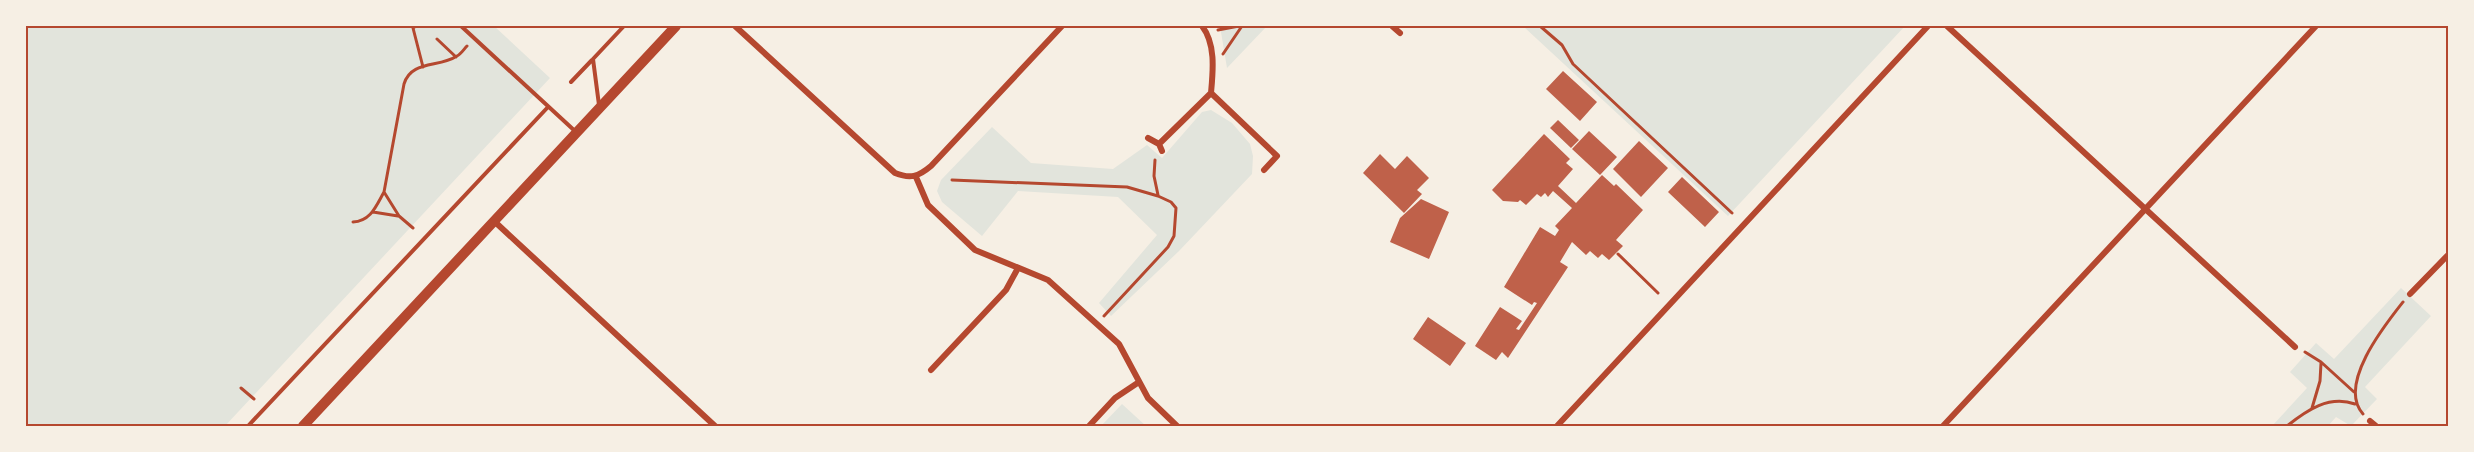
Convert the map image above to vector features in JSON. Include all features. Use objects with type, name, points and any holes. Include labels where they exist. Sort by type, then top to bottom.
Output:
[{"type":"main road","points":[[303,426],[676,26]]},
{"type":"street","points":[[735,26],[895,173],[905,177],[916,177],[931,166],[1062,26]]},
{"type":"street","points":[[1148,138],[1161,147],[1211,93],[1213,68],[1208,33],[1202,26]]},
{"type":"street","points":[[1392,26],[1400,33]]},
{"type":"street","points":[[1557,426],[1928,26]]},
{"type":"street","points":[[1947,26],[2295,347]]},
{"type":"street","points":[[1943,426],[2316,26]]},
{"type":"street","points":[[1211,93],[1277,156],[1264,170]]},
{"type":"street","points":[[916,177],[928,205],[975,250],[1048,280],[1097,324],[1126,355],[1149,398],[1177,426]]},
{"type":"street","points":[[494,221],[715,426]]},
{"type":"street","points":[[2410,294],[2448,255]]},
{"type":"street","points":[[931,370],[1006,290],[1018,268]]},
{"type":"street","points":[[1089,426],[1115,398],[1139,382]]},
{"type":"street","points":[[2370,421],[2376,426]]},
{"type":"lane","points":[[461,26],[577,132]]},
{"type":"lane","points":[[571,82],[624,26]]},
{"type":"lane","points":[[593,59],[599,109]]},
{"type":"lane","points":[[248,426],[548,107]]},
{"type":"path","points":[[416,26],[413,28],[423,67]]},
{"type":"path","points":[[1208,33],[1241,26]]},
{"type":"path","points":[[1213,68],[1241,26]]},
{"type":"path","points":[[1540,26],[1562,45],[1573,64],[1732,213]]},
{"type":"path","points":[[353,222],[362,222],[373,212],[384,192],[406,76],[413,70],[456,57],[475,38]]},
{"type":"path","points":[[437,39],[456,57]]},
{"type":"path","points":[[1158,196],[1153,167],[1161,147]]},
{"type":"path","points":[[952,180],[1127,187],[1171,201],[1176,208],[1174,236],[1168,247],[1097,324]]},
{"type":"path","points":[[384,192],[399,216],[413,228]]},
{"type":"path","points":[[373,212],[399,216]]},
{"type":"path","points":[[1618,254],[1658,293]]},
{"type":"path","points":[[2370,421],[2355,404],[2354,393],[2369,352],[2410,294]]},
{"type":"path","points":[[2295,347],[2321,362],[2354,393]]},
{"type":"path","points":[[2313,408],[2320,381],[2321,362]]},
{"type":"path","points":[[241,388],[254,399]]},
{"type":"path","points":[[2287,426],[2313,408],[2335,400],[2355,404]]},
{"type":"shaded area","points":[[26,26],[494,26],[550,78],[225,426],[26,426]]},
{"type":"shaded area","points":[[1220,26],[1267,26],[1227,68]]},
{"type":"shaded area","points":[[1523,26],[1905,26],[1728,216]]},
{"type":"shaded area","points":[[1211,110],[1232,123],[1250,144],[1253,156],[1252,174],[1179,251],[1111,316],[1099,303],[1157,235],[1118,197],[1018,191],[982,236],[942,202],[937,191],[941,180],[992,127],[1031,163],[1113,169],[1147,145],[1162,158],[1202,112]]},
{"type":"shaded area","points":[[2401,288],[2431,316],[2365,387],[2377,399],[2351,426],[2336,417],[2328,426],[2272,426],[2307,388],[2290,372],[2316,343],[2334,359]]},
{"type":"shaded area","points":[[1122,404],[1146,426],[1101,426]]},
{"type":"building","points":[[1563,71],[1597,102],[1580,121],[1546,89]]},
{"type":"building","points":[[1558,120],[1579,140],[1571,148],[1550,128]]},
{"type":"building","points":[[1589,131],[1617,157],[1600,175],[1572,149]]},
{"type":"building","points":[[1544,134],[1570,159],[1566,163],[1573,169],[1558,186],[1576,203],[1602,175],[1614,186],[1616,184],[1643,210],[1616,240],[1623,246],[1609,260],[1602,254],[1598,258],[1590,251],[1586,255],[1572,242],[1560,262],[1568,267],[1508,358],[1502,352],[1496,360],[1475,346],[1500,307],[1522,321],[1516,329],[1519,330],[1537,303],[1534,302],[1532,305],[1504,287],[1540,227],[1555,236],[1559,230],[1555,226],[1572,208],[1553,191],[1548,197],[1545,193],[1541,197],[1537,194],[1526,205],[1520,200],[1518,202],[1503,201],[1492,190]]},
{"type":"building","points":[[1639,141],[1668,168],[1641,197],[1613,169]]},
{"type":"building","points":[[1380,154],[1395,169],[1407,156],[1429,178],[1417,190],[1422,194],[1404,213],[1363,173]]},
{"type":"building","points":[[1682,177],[1719,212],[1705,227],[1668,192]]},
{"type":"building","points":[[1421,199],[1449,212],[1429,259],[1390,242],[1400,218]]},
{"type":"building","points":[[1428,317],[1466,343],[1450,366],[1413,339]]}]
